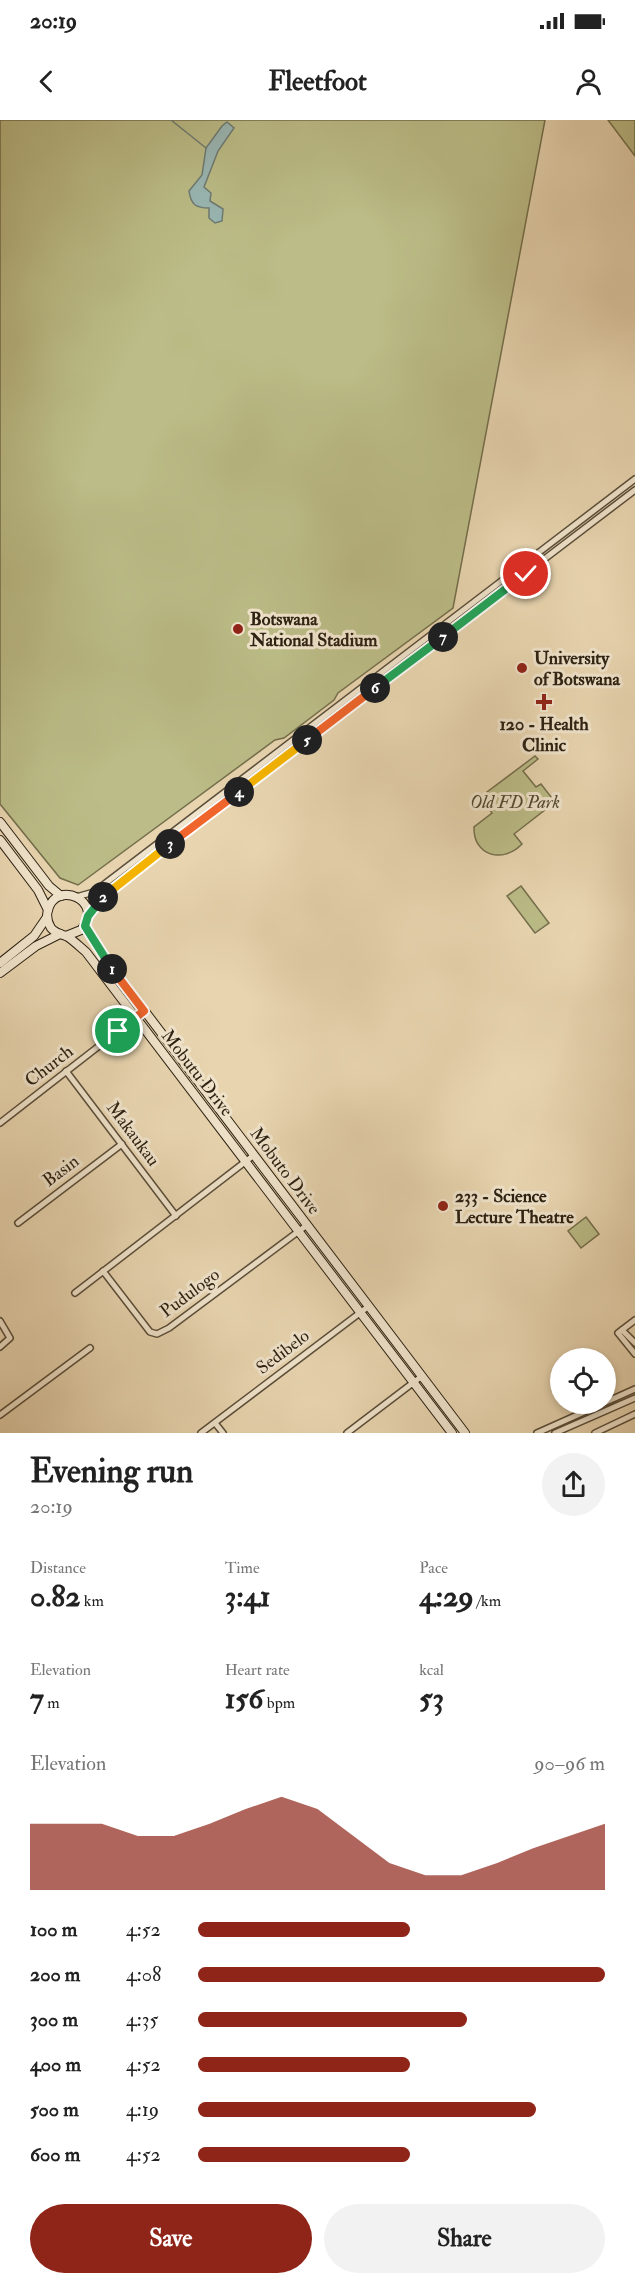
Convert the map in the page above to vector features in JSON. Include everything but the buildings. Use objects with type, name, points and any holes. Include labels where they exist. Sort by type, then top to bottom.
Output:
[{"type":"main road","points":[[0,822],[49,886],[61,896],[76,897],[85,904],[88,916],[85,926],[77,933],[63,935],[36,946],[0,973]]},
{"type":"main road","points":[[2,846],[38,890],[51,928],[63,935]]},
{"type":"main road","points":[[0,963],[34,936],[50,904],[61,896]]},
{"type":"main road","name":"Mobuto Drive","points":[[85,926],[108,964],[465,1433]]},
{"type":"main road","name":"Mobutu Drive","points":[[63,935],[86,952],[452,1433]]},
{"type":"main road","points":[[309,1243],[317,1237]]},
{"type":"street","points":[[76,897],[94,892],[635,479]]},
{"type":"street","points":[[88,916],[104,896],[165,848],[635,490]]},
{"type":"street","points":[[604,501],[610,509]]},
{"type":"street","points":[[522,567],[526,574]]},
{"type":"street","name":"Church","points":[[0,1123],[144,1011]]},
{"type":"street","name":"Makaukau","points":[[66,1071],[176,1216]]},
{"type":"street","name":"Basin","points":[[18,1223],[122,1144]]},
{"type":"street","points":[[75,1293],[254,1155]]},
{"type":"street","name":"Pudulogo","points":[[103,1271],[150,1332],[157,1334],[169,1328],[307,1225]]},
{"type":"street","name":"Sedibelo","points":[[201,1433],[369,1306]]},
{"type":"street","points":[[620,1331],[635,1320]]},
{"type":"street","points":[[0,1321],[10,1338],[0,1347]]},
{"type":"street","points":[[620,1331],[635,1343]]},
{"type":"street","points":[[620,1331],[635,1354]]},
{"type":"street","points":[[0,1414],[90,1348]]},
{"type":"street","points":[[347,1433],[422,1376]]},
{"type":"street","points":[[616,1398],[635,1389]]},
{"type":"street","points":[[555,1433],[635,1398]]},
{"type":"street","points":[[537,1433],[579,1414]]},
{"type":"street","points":[[595,1433],[635,1414]]},
{"type":"street","points":[[215,1423],[223,1433]]},
{"type":"green space","points":[[0,120],[545,120],[453,608],[338,693],[334,700],[284,738],[275,740],[78,885],[60,878],[0,804]]},
{"type":"green space","points":[[608,120],[635,120],[635,156]]},
{"type":"green space","name":"Old FD Park","points":[[535,756],[538,759],[523,771],[536,787],[541,784],[555,802],[514,834],[522,844],[506,854],[490,854],[478,845],[475,837],[474,827],[492,813],[483,800],[489,796],[487,792]]},
{"type":"green space","points":[[521,886],[549,923],[535,933],[507,896]]},
{"type":"green space","points":[[586,1217],[599,1234],[581,1248],[568,1231]]},
{"type":"water","points":[[227,122],[234,128],[218,151],[204,187],[211,193],[210,201],[223,209],[222,221],[215,223],[209,218],[209,208],[195,205],[189,191],[202,175],[206,148]]},
{"type":"waterway","points":[[171,120],[206,148]]},
{"type":"place","name":"Botswana National Stadium","points":[[238,629]]},
{"type":"place","name":"University of Botswana","points":[[522,668]]},
{"type":"place","name":"120 - Health Clinic","points":[[544,702]]},
{"type":"place","name":"233 - Science Lecture Theatre","points":[[443,1206]]},
{"type":"route","points":[[118,1031],[144,1011],[108,964],[85,926],[97,902],[526,574]]}]
